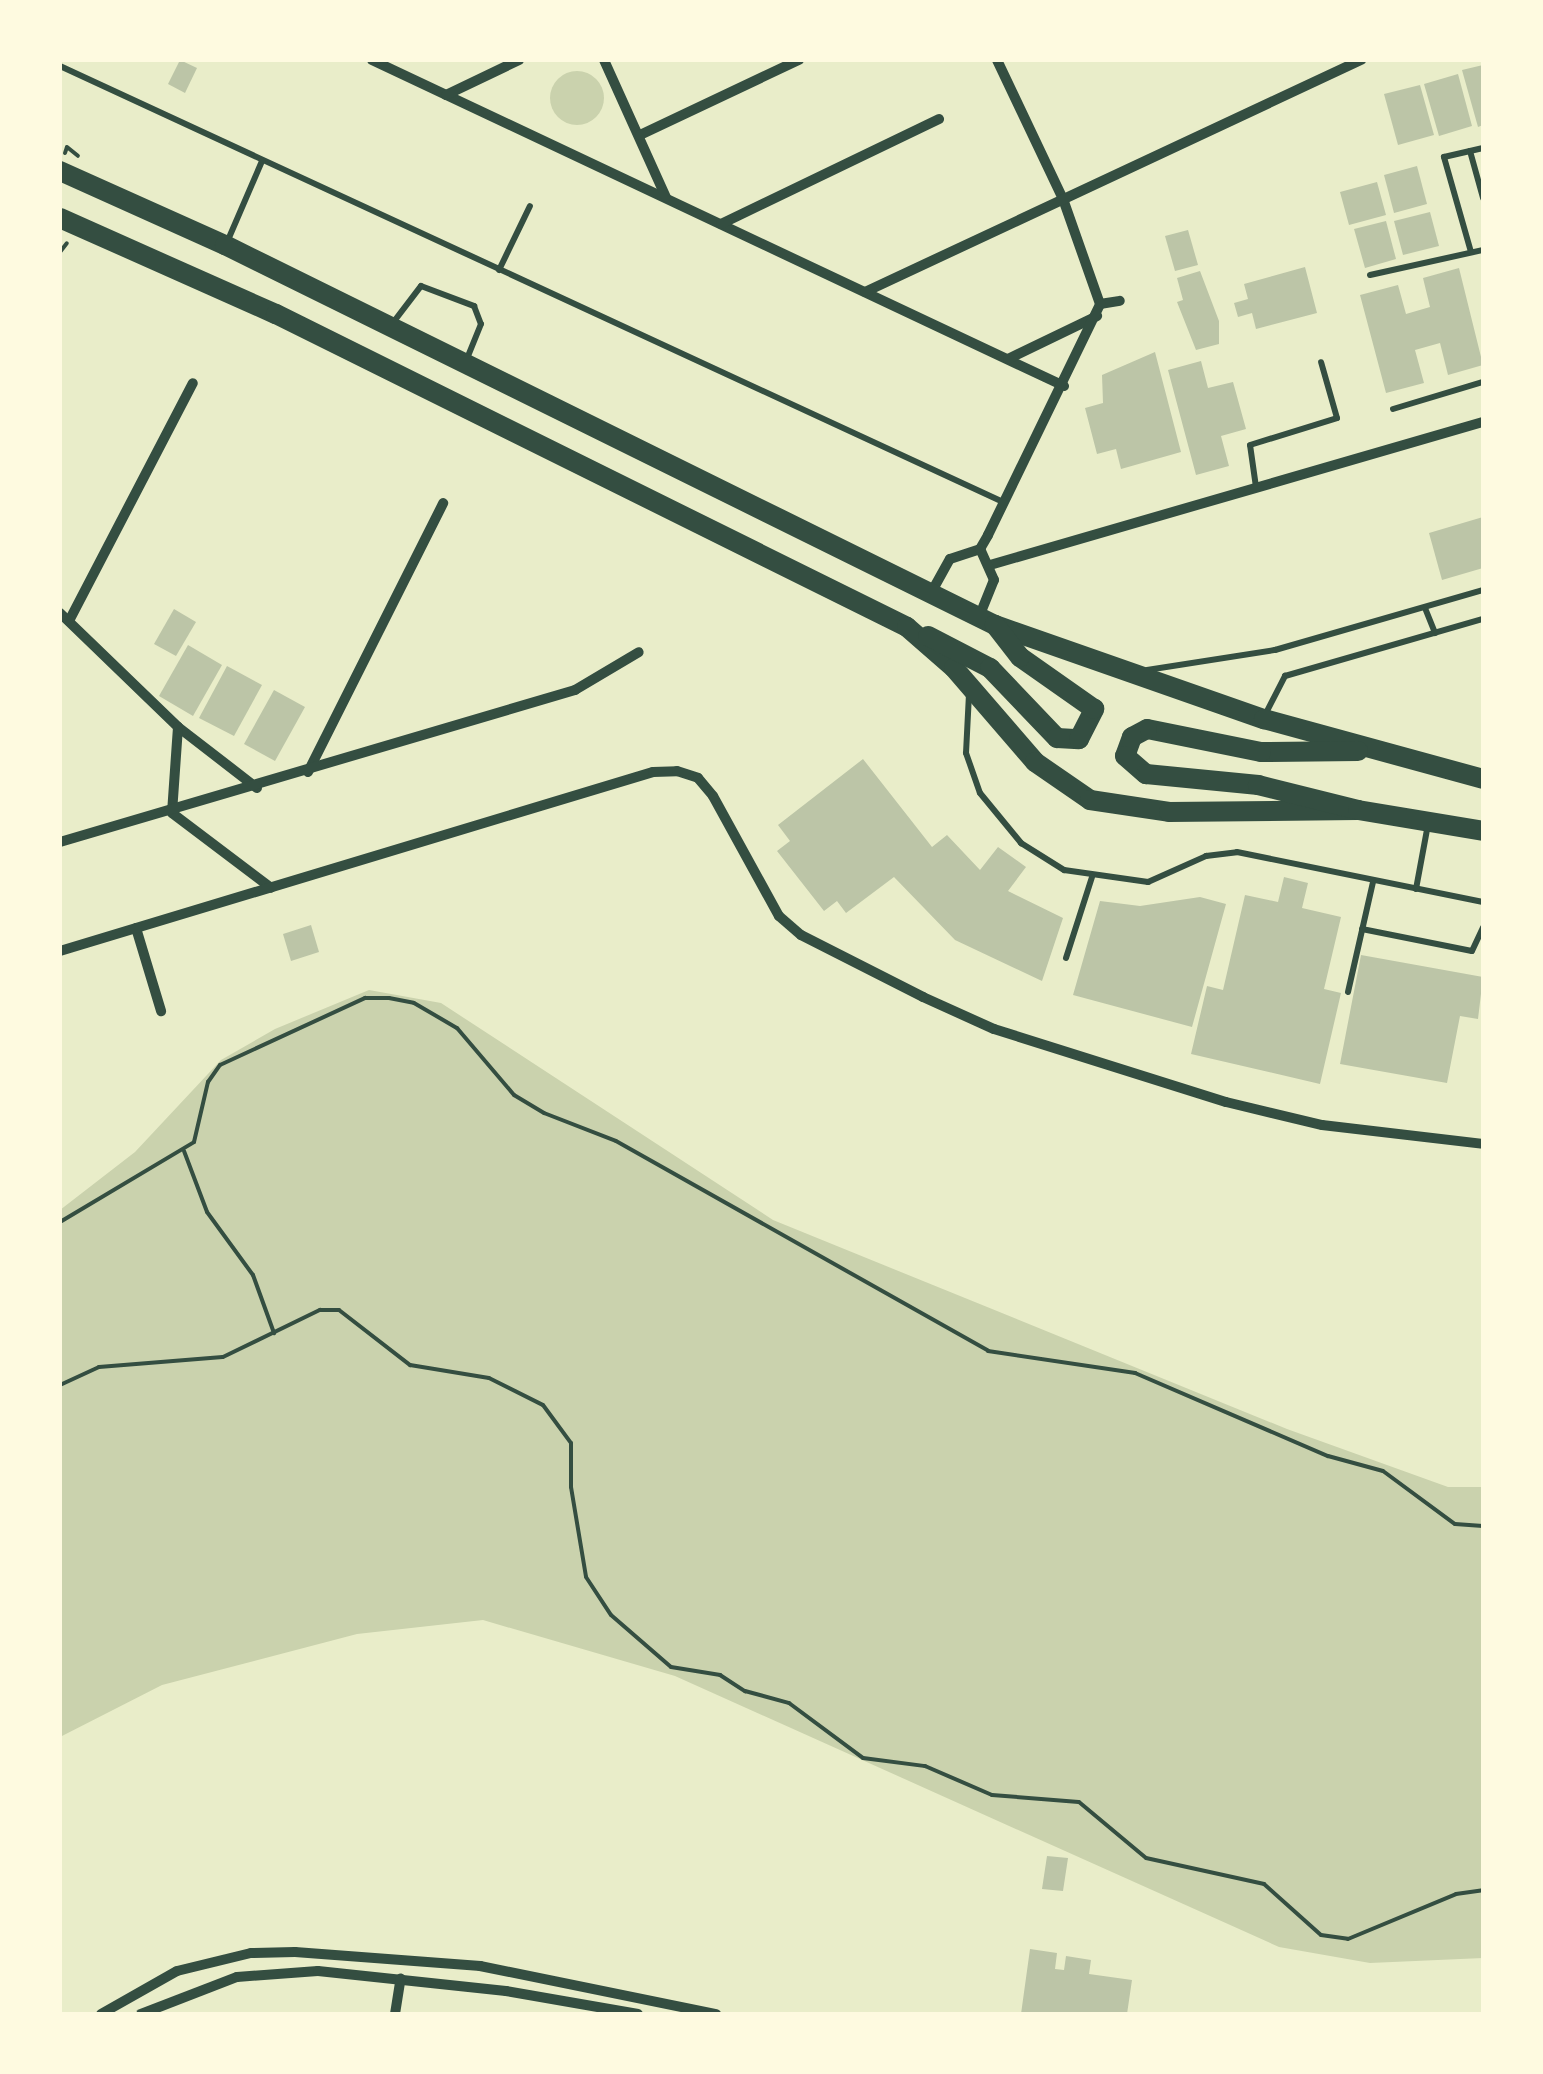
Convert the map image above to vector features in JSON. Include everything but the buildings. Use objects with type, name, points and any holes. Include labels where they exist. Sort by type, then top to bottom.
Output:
[{"type":"main road","points":[[60,172],[225,246],[987,622],[1264,718],[1483,778]]},
{"type":"main road","points":[[60,218],[276,314],[990,668],[1057,738],[1079,738],[1094,710],[1020,657],[987,622]]},
{"type":"main road","points":[[907,627],[970,686],[1035,762],[1090,800],[1169,812],[1358,810]]},
{"type":"main road","points":[[1376,751],[1261,752],[1148,729],[1127,746],[1130,764],[1146,774],[1258,784],[1358,810],[1483,831]]},
{"type":"street","points":[[372,60],[1064,386]]},
{"type":"street","points":[[446,95],[520,60]]},
{"type":"street","points":[[604,60],[666,198]]},
{"type":"street","points":[[640,136],[800,60]]},
{"type":"street","points":[[930,595],[950,559],[980,549],[1064,386],[1098,310],[1063,198],[997,60]]},
{"type":"street","points":[[866,292],[1345,64],[1361,60]]},
{"type":"street","points":[[720,224],[939,119]]},
{"type":"street","points":[[1008,359],[1120,301]]},
{"type":"street","points":[[193,384],[65,617],[178,727],[257,788]]},
{"type":"street","points":[[990,565],[1483,422]]},
{"type":"street","points":[[308,772],[443,503]]},
{"type":"street","points":[[980,549],[994,580],[987,622]]},
{"type":"street","points":[[60,842],[257,788],[587,686],[639,652]]},
{"type":"street","points":[[172,813],[178,727]]},
{"type":"street","points":[[60,951],[653,772],[677,771],[698,778],[714,796],[779,916],[824,948],[940,1005],[994,1029],[1226,1102],[1322,1125],[1483,1144]]},
{"type":"street","points":[[172,813],[271,888]]},
{"type":"street","points":[[136,928],[160,1011]]},
{"type":"street","points":[[101,2014],[177,1971],[251,1953],[295,1952],[480,1966],[716,2014]]},
{"type":"street","points":[[141,2014],[237,1977],[318,1971],[401,1978],[638,2014]]},
{"type":"street","points":[[395,2014],[401,1978]]},
{"type":"lane","points":[[60,66],[1004,502]]},
{"type":"lane","points":[[1471,252],[1444,157],[1483,148]]},
{"type":"lane","points":[[1470,151],[1483,198]]},
{"type":"lane","points":[[225,246],[262,162]]},
{"type":"lane","points":[[499,270],[530,206]]},
{"type":"lane","points":[[1370,275],[1483,251]]},
{"type":"lane","points":[[390,327],[421,286],[474,306],[481,324],[464,364]]},
{"type":"lane","points":[[1256,490],[1250,445],[1337,418],[1321,362]]},
{"type":"lane","points":[[1393,409],[1483,382]]},
{"type":"lane","points":[[1130,672],[1275,650],[1483,590]]},
{"type":"lane","points":[[1426,608],[1434,633]]},
{"type":"lane","points":[[1264,718],[1285,676],[1483,618]]},
{"type":"lane","points":[[970,686],[966,753],[980,793],[1021,843],[1064,870],[1148,882],[1223,852],[1483,902]]},
{"type":"lane","points":[[1416,889],[1428,823]]},
{"type":"lane","points":[[1066,958],[1092,877]]},
{"type":"lane","points":[[1348,992],[1373,882]]},
{"type":"lane","points":[[1362,929],[1472,951],[1483,927]]},
{"type":"path","points":[[60,1222],[159,1159],[184,1151],[194,1142],[208,1082],[220,1065],[365,998],[414,1004],[456,1028],[514,1096],[616,1140],[988,1351],[1135,1373],[1280,1438],[1383,1471],[1455,1524],[1483,1526]]},
{"type":"path","points":[[184,1151],[207,1212],[253,1275],[274,1333]]},
{"type":"path","points":[[60,1386],[99,1367],[223,1357],[320,1310],[339,1310],[410,1365],[488,1378],[544,1404],[571,1442],[571,1486],[586,1576],[611,1615],[671,1667],[720,1675],[745,1692],[790,1703],[864,1758],[925,1766],[992,1795],[1079,1802],[1146,1858],[1264,1884],[1321,1935],[1348,1939],[1456,1894],[1483,1890]]},
{"type":"green space","points":[[577,71],[596,79],[604,98],[596,117],[577,125],[558,117],[550,98],[558,79]]},
{"type":"green space","points":[[369,990],[441,1003],[773,1220],[1287,1429],[1448,1487],[1483,1487],[1483,1958],[1370,1963],[1279,1947],[675,1676],[483,1620],[357,1634],[162,1685],[60,1737],[60,1210],[135,1152],[221,1060],[275,1029]]}]
